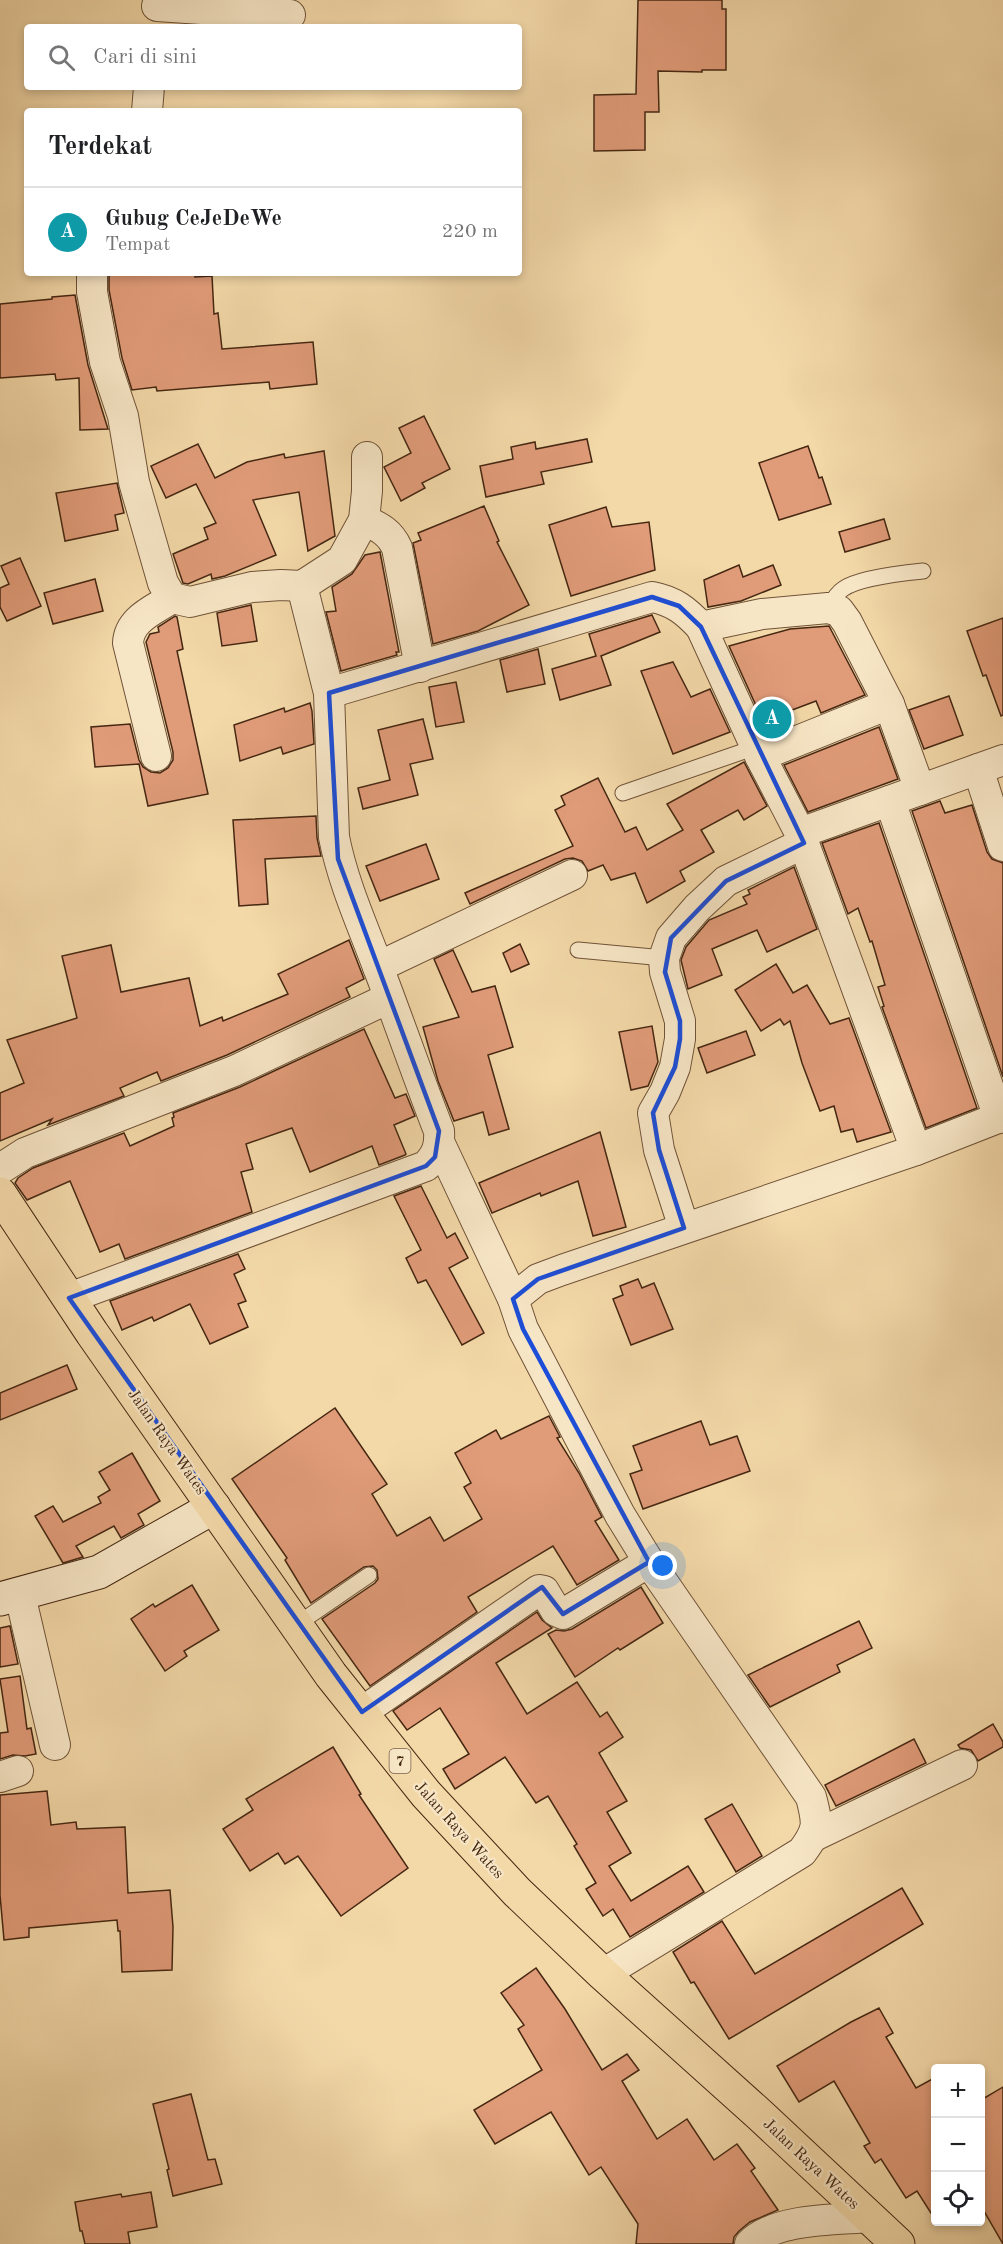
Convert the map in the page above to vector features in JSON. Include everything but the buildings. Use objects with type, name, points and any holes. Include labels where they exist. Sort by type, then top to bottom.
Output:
[{"type":"highway","name":"Jalan Raya Wates","points":[[0,1194],[69,1298],[331,1675],[426,1794],[517,1892],[603,1974],[760,2115],[898,2244]]},
{"type":"main road","points":[[10,1597],[99,1572],[214,1507]]},
{"type":"street","points":[[156,11],[290,15]]},
{"type":"street","points":[[147,108],[149,90]]},
{"type":"street","points":[[92,276],[92,292],[105,362],[123,416],[134,482],[163,583],[172,598]]},
{"type":"street","points":[[156,756],[128,643],[128,635],[132,626],[172,598],[190,602],[252,587],[302,586],[342,560],[364,520],[367,457]]},
{"type":"street","points":[[364,520],[382,528],[392,537],[397,548],[420,667]]},
{"type":"street","points":[[302,586],[329,693],[334,837],[345,884],[439,1131],[440,1144],[513,1299],[523,1329],[620,1515],[649,1562],[811,1797],[817,1819],[814,1836],[802,1852],[603,1974]]},
{"type":"street","points":[[329,693],[652,597],[668,600],[679,606],[701,627],[758,752],[802,838],[916,1150]]},
{"type":"street","points":[[701,627],[762,614],[828,608],[839,611],[847,622],[889,704],[920,790]]},
{"type":"street","points":[[758,752],[889,704]]},
{"type":"street","points":[[684,1228],[659,1150],[653,1113],[675,1067],[680,1039],[680,1021],[665,972],[664,958],[671,938],[697,908],[726,881],[802,838],[890,801],[991,764],[1003,846]]},
{"type":"street","points":[[513,1299],[538,1279],[916,1150],[1001,1117],[890,801]]},
{"type":"street","points":[[378,967],[572,875]]},
{"type":"street","points":[[0,1169],[25,1153],[234,1071],[389,998]]},
{"type":"street","points":[[69,1298],[426,1166],[435,1157],[440,1144]]},
{"type":"street","points":[[362,1712],[539,1590],[544,1591],[556,1611],[563,1614],[649,1562]]},
{"type":"street","points":[[10,1597],[55,1745]]},
{"type":"street","points":[[814,1836],[962,1765]]},
{"type":"street","points":[[750,2244],[764,2233],[775,2229],[812,2222],[870,2217]]},
{"type":"lane","points":[[828,608],[840,591],[849,586],[894,575],[923,571]]},
{"type":"lane","points":[[622,793],[758,752]]},
{"type":"lane","points":[[578,950],[664,958]]},
{"type":"lane","points":[[296,1625],[369,1575]]},
{"type":"highlighted area","points":[[652,597],[679,606],[701,627],[804,843],[726,881],[671,938],[665,972],[680,1021],[680,1039],[675,1067],[653,1113],[659,1150],[684,1228],[538,1279],[513,1299],[523,1329],[649,1562],[563,1614],[542,1587],[362,1712],[69,1298],[426,1166],[435,1157],[439,1131],[338,859],[329,693]]},
{"type":"place","name":"Gubug CeJeDeWe","points":[[772,719]]}]
